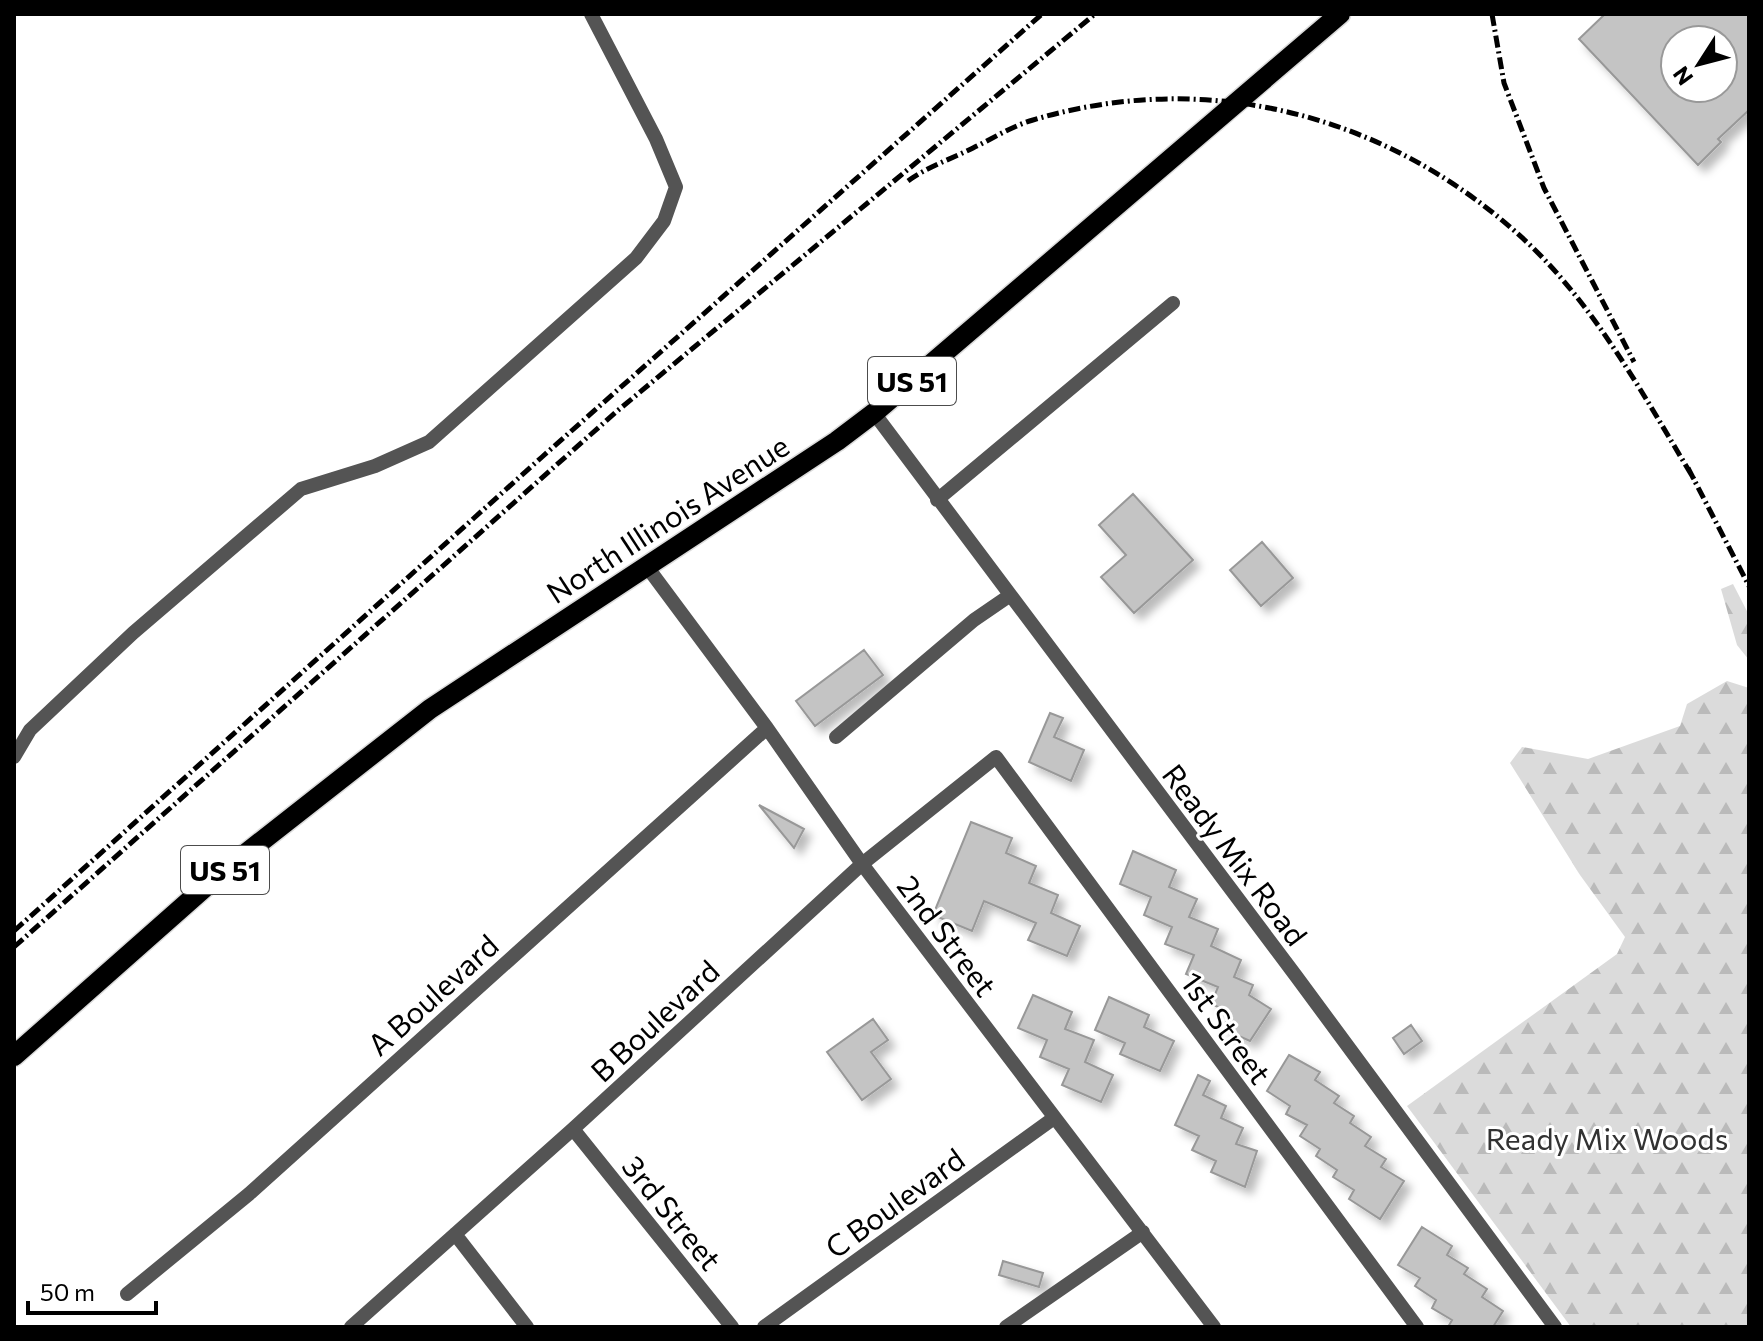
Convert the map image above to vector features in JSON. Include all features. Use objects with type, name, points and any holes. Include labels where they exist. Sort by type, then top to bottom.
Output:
[{"type":"main road","name":"North Illinois Avenue","points":[[14,1056],[221,873],[345,774],[469,683],[648,568],[874,413],[1340,14]]},
{"type":"street","points":[[14,757],[30,730],[133,633],[301,489],[375,466],[429,442],[636,258],[664,221],[676,187],[656,139],[591,14]]},
{"type":"street","points":[[937,500],[1173,303]]},
{"type":"street","name":"Ready Mix Road","points":[[874,413],[1555,1327]]},
{"type":"street","name":"2nd Street","points":[[648,568],[767,728],[862,864],[1214,1327]]},
{"type":"street","points":[[836,737],[974,620],[1009,596]]},
{"type":"street","name":"A Boulevard","points":[[127,1294],[249,1194],[767,728]]},
{"type":"street","name":"B Boulevard","points":[[351,1327],[862,864],[996,757]]},
{"type":"street","name":"1st Street","points":[[996,757],[1417,1327]]},
{"type":"street","name":"C Boulevard","points":[[764,1327],[1054,1118]]},
{"type":"street","name":"3rd Street","points":[[573,1129],[732,1327]]},
{"type":"street","points":[[1006,1327],[1143,1232]]},
{"type":"street","points":[[455,1234],[527,1327]]},
{"type":"green space","points":[[1733,584],[1749,615],[1749,660],[1737,645],[1721,589]]},
{"type":"green space","name":"Ready Mix Woods","points":[[1727,681],[1749,688],[1749,1327],[1571,1327],[1407,1106],[1617,954],[1625,937],[1580,875],[1510,763],[1522,747],[1588,759],[1680,726],[1687,704]]},
{"type":"building","points":[[1605,14],[1749,14],[1749,110],[1718,139],[1721,142],[1698,165],[1579,39]]},
{"type":"building","points":[[1133,494],[1193,560],[1134,613],[1101,577],[1126,555],[1099,525]]},
{"type":"building","points":[[1262,542],[1293,578],[1261,606],[1230,570]]},
{"type":"building","points":[[864,650],[883,675],[815,726],[796,701]]},
{"type":"building","points":[[1050,713],[1063,718],[1054,737],[1084,750],[1071,781],[1029,762]]},
{"type":"building","points":[[759,805],[804,829],[794,848]]},
{"type":"building","points":[[971,822],[1012,838],[1006,853],[1036,866],[1029,883],[1058,895],[1051,913],[1080,926],[1067,956],[1028,940],[1036,923],[984,901],[972,931],[933,915]]},
{"type":"building","points":[[1133,851],[1176,870],[1169,887],[1197,899],[1189,917],[1218,929],[1211,946],[1241,960],[1234,977],[1253,985],[1249,995],[1271,1009],[1250,1041],[1223,1029],[1230,1012],[1211,1004],[1218,987],[1186,974],[1194,955],[1165,944],[1172,927],[1144,915],[1151,897],[1120,884]]},
{"type":"building","points":[[1033,995],[1072,1012],[1065,1029],[1094,1040],[1085,1062],[1113,1075],[1101,1102],[1062,1085],[1069,1069],[1040,1057],[1047,1040],[1018,1028]]},
{"type":"building","points":[[1109,997],[1149,1015],[1144,1027],[1174,1041],[1160,1071],[1120,1054],[1125,1043],[1095,1030]]},
{"type":"building","points":[[873,1019],[888,1040],[871,1052],[891,1079],[862,1100],[827,1052]]},
{"type":"building","points":[[1411,1025],[1422,1041],[1404,1054],[1393,1038]]},
{"type":"building","points":[[1289,1055],[1320,1072],[1315,1080],[1339,1096],[1334,1103],[1354,1116],[1350,1123],[1371,1137],[1365,1146],[1386,1159],[1381,1167],[1404,1181],[1380,1219],[1349,1199],[1354,1190],[1333,1177],[1337,1170],[1316,1156],[1320,1149],[1300,1136],[1307,1125],[1286,1114],[1290,1106],[1267,1091]]},
{"type":"building","points":[[1198,1075],[1210,1081],[1203,1095],[1226,1106],[1221,1118],[1243,1128],[1236,1144],[1257,1151],[1245,1187],[1211,1172],[1216,1161],[1192,1150],[1199,1136],[1175,1125]]},
{"type":"building","points":[[1422,1227],[1452,1246],[1447,1255],[1468,1268],[1464,1274],[1487,1289],[1482,1297],[1503,1311],[1493,1327],[1448,1327],[1452,1320],[1432,1308],[1436,1300],[1415,1286],[1420,1278],[1398,1265]]},
{"type":"building","points":[[1003,1261],[1043,1273],[1039,1287],[999,1275]]},
{"type":"railway","points":[[14,931],[1042,14]]},
{"type":"railway","points":[[14,947],[616,412],[1095,14]]},
{"type":"railway","points":[[1492,14],[1504,83],[1544,188],[1634,362]]},
{"type":"railway","points":[[908,181],[1025,123],[1100,105],[1167,99],[1234,102],[1299,115],[1362,136],[1422,165],[1478,202],[1531,246],[1600,327],[1694,479]]},
{"type":"railway","points":[[1688,468],[1749,586]]}]
